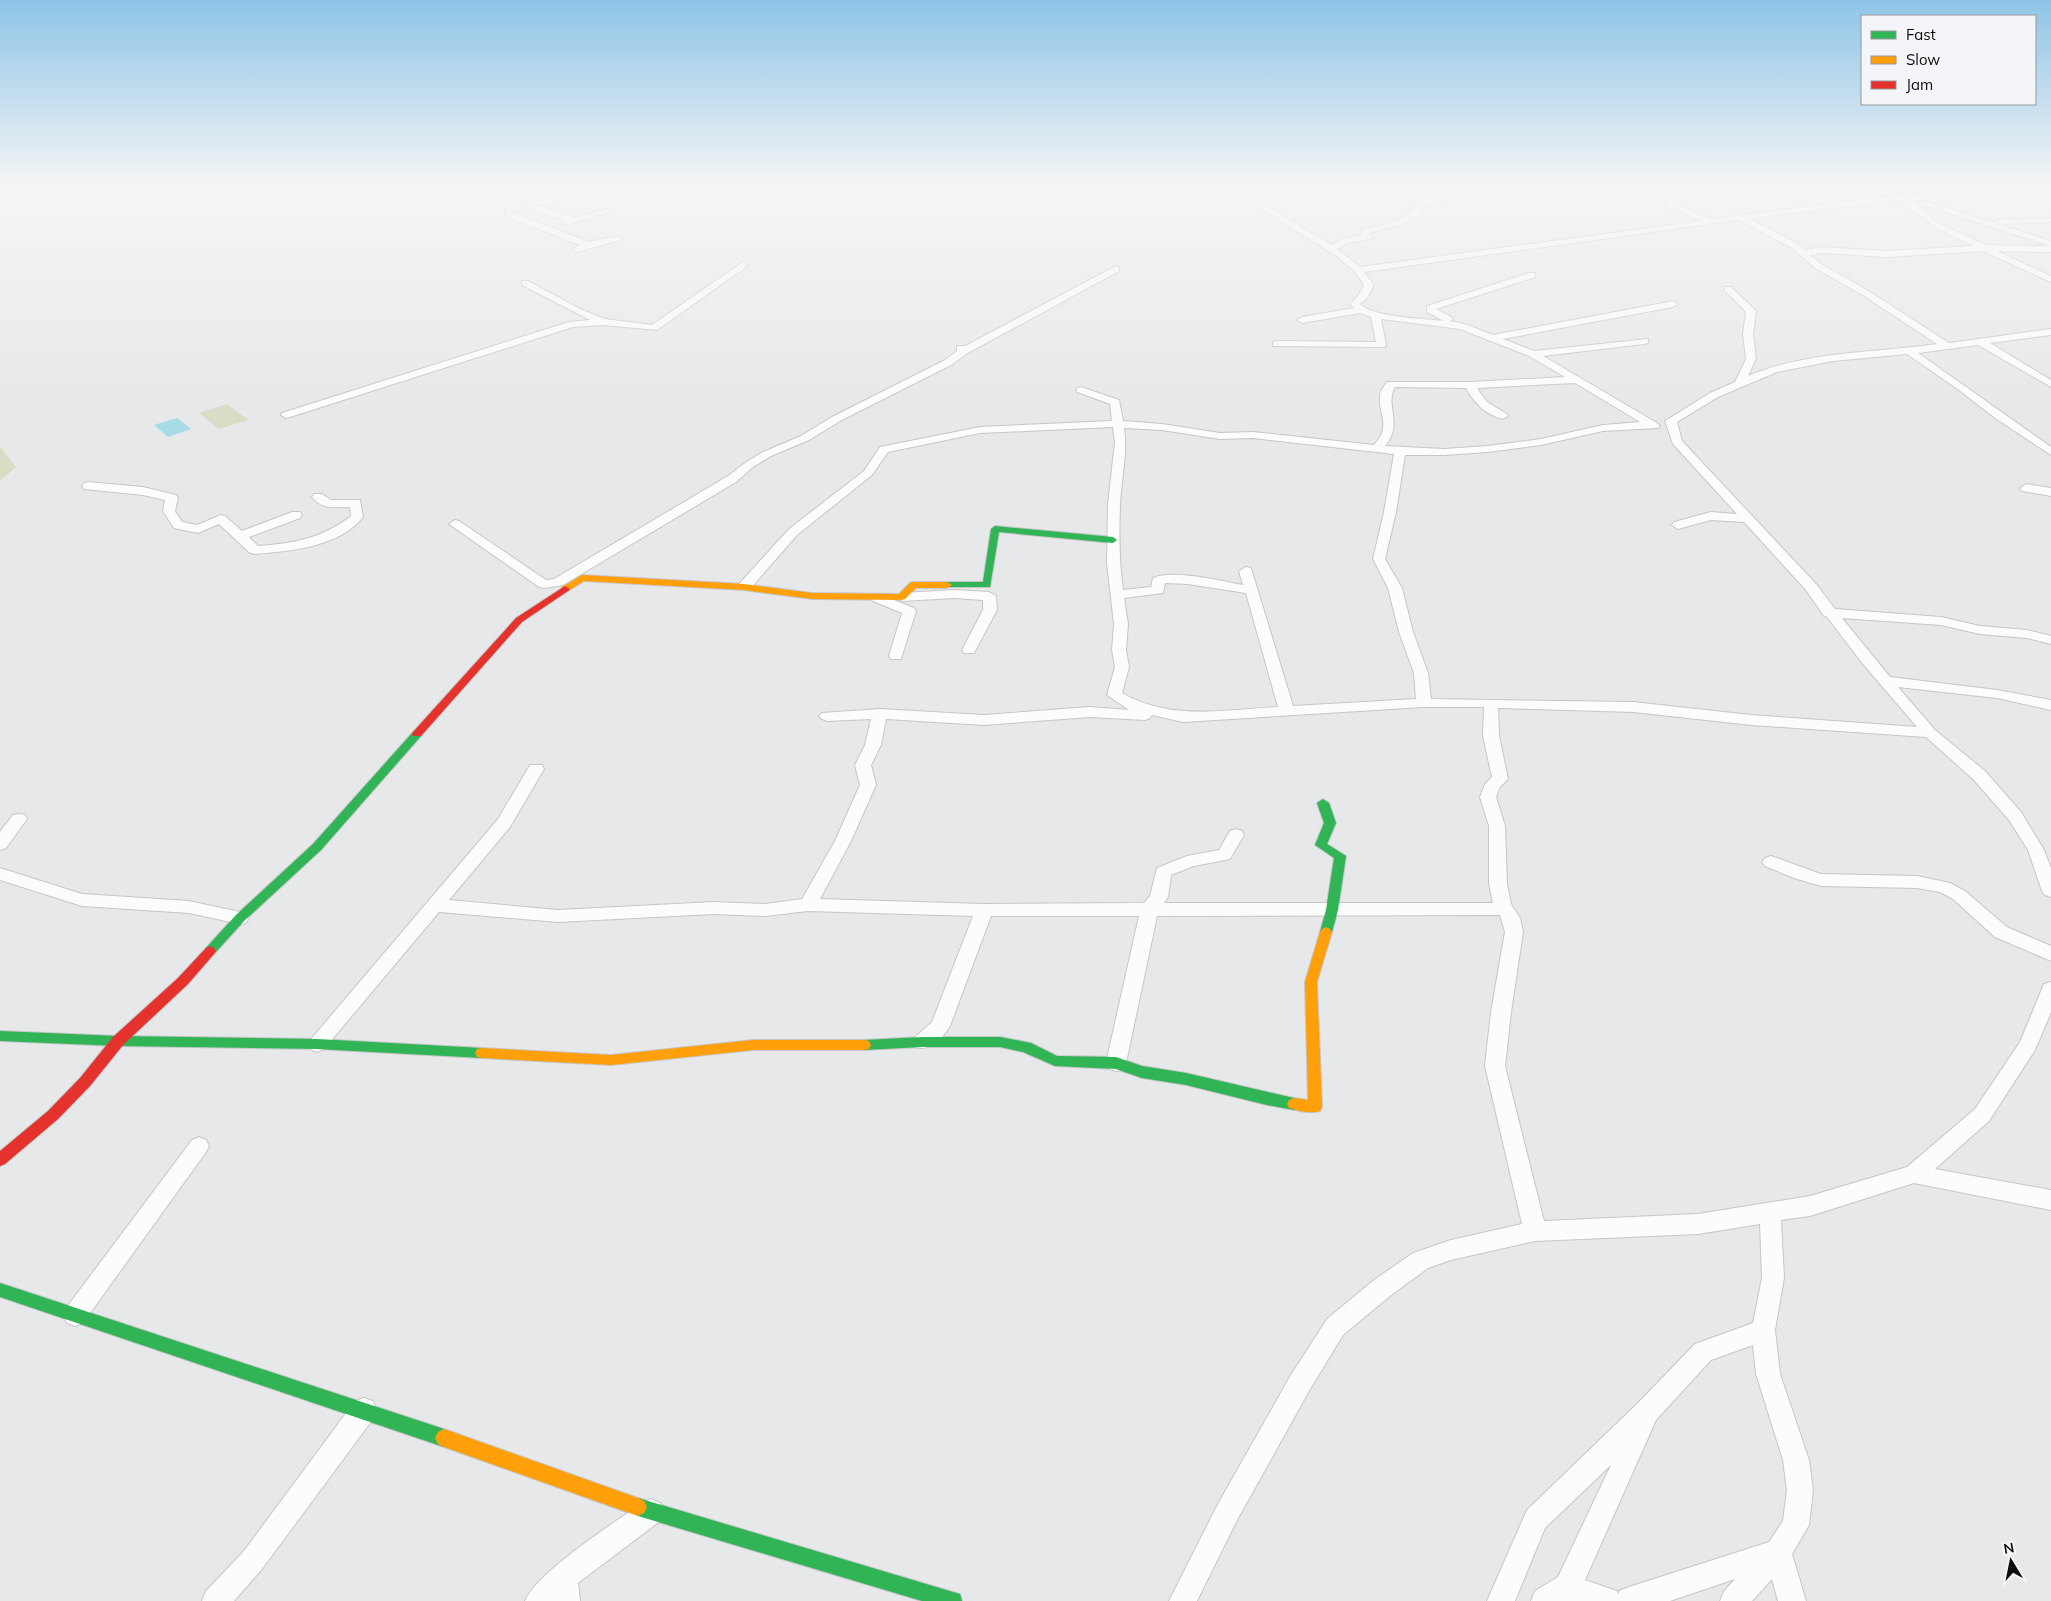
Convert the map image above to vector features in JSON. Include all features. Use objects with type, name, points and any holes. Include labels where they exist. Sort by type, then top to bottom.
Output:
[{"type":"street","points":[[1345,259],[1358,270],[1369,285],[1362,298],[1355,304],[1360,310]]},
{"type":"street","points":[[1358,270],[1441,259]]},
{"type":"street","points":[[1810,259],[1818,266],[1864,292],[1947,346]]},
{"type":"street","points":[[2005,259],[2051,280]]},
{"type":"street","points":[[286,415],[572,324],[603,322],[654,328],[743,264]]},
{"type":"street","points":[[455,524],[544,584],[558,582],[732,479],[749,465],[767,454],[805,438],[836,419],[949,362],[961,350],[1116,269]]},
{"type":"street","points":[[1532,275],[1430,308],[1430,310],[1462,326],[1533,354],[1653,425],[1677,442],[1810,587],[1829,613],[1930,733],[1979,776],[2014,816],[2036,850],[2051,891]]},
{"type":"street","points":[[525,283],[577,311],[603,322]]},
{"type":"street","points":[[1728,289],[1751,311],[1748,334],[1751,359],[1740,383]]},
{"type":"street","points":[[1491,338],[1673,304]]},
{"type":"street","points":[[1302,320],[1360,310],[1376,315],[1462,326]]},
{"type":"street","points":[[572,324],[577,311]]},
{"type":"street","points":[[1276,344],[1381,345],[1376,315]]},
{"type":"street","points":[[1891,352],[1918,343],[1925,331]]},
{"type":"street","points":[[1630,412],[1671,421],[1714,395],[1774,369],[1833,358],[1909,351],[2051,332]]},
{"type":"street","points":[[1533,354],[1644,341]]},
{"type":"street","points":[[1981,342],[2051,384]]},
{"type":"street","points":[[1909,351],[2051,452]]},
{"type":"street","points":[[1377,448],[1386,441],[1390,420],[1385,394],[1391,384],[1470,385],[1577,380]]},
{"type":"street","points":[[1470,385],[1474,396],[1494,413],[1504,416]]},
{"type":"street","points":[[1081,390],[1115,402],[1121,442],[1114,504],[1113,562],[1121,624],[1119,650],[1122,667],[1114,695],[1134,707],[1183,717]]},
{"type":"street","points":[[1671,421],[1677,442]]},
{"type":"street","points":[[744,587],[793,532],[868,473],[884,449],[980,430],[1117,424],[1162,427],[1220,436],[1254,435],[1400,451],[1444,452],[1488,449],[1541,442],[1603,428],[1653,425]]},
{"type":"street","points":[[1400,451],[1390,512],[1379,559],[1395,588],[1406,632],[1421,673],[1424,703]]},
{"type":"street","points":[[88,486],[143,491],[172,498],[168,511],[178,525],[198,529],[221,519],[255,550],[297,545],[330,535],[357,517],[356,503],[328,504],[318,497]]},
{"type":"street","points":[[2026,488],[2051,492]]},
{"type":"street","points":[[241,536],[296,515]]},
{"type":"street","points":[[1678,525],[1711,516],[1746,518]]},
{"type":"street","points":[[902,597],[913,585],[987,585],[995,529],[1113,540]]},
{"type":"street","points":[[1246,571],[1287,712]]},
{"type":"street","points":[[0,1160],[53,1115],[85,1082],[118,1042],[183,981],[240,918],[317,847],[519,620],[582,578],[744,587],[812,596],[878,598],[954,594],[989,596],[990,610],[970,650]]},
{"type":"street","points":[[1117,595],[1158,590],[1158,581],[1162,579],[1188,580],[1252,590]]},
{"type":"street","points":[[878,598],[909,611],[896,656]]},
{"type":"street","points":[[1829,613],[1941,621],[1980,630],[2027,634],[2051,640]]},
{"type":"street","points":[[1886,680],[1997,694],[2051,705]]},
{"type":"street","points":[[827,716],[880,714],[984,720],[1090,712],[1183,717],[1424,703],[1491,703],[1633,707],[1751,720],[1930,733]]},
{"type":"street","points":[[1491,703],[1491,736],[1500,778],[1493,784],[1488,797],[1498,826],[1498,884],[1502,905],[1511,918],[1514,932],[1501,1012],[1495,1066],[1535,1231]]},
{"type":"street","points":[[808,906],[843,841],[868,785],[864,765],[873,745],[880,714]]},
{"type":"street","points":[[317,1044],[504,823],[536,769]]},
{"type":"street","points":[[0,1036],[118,1042],[317,1044],[611,1060],[753,1045],[886,1046],[922,1042],[1000,1042],[1026,1047],[1055,1061],[1116,1063],[1142,1072],[1186,1079],[1315,1107],[1311,982],[1332,910],[1340,856],[1321,846],[1330,823],[1323,803]]},
{"type":"street","points":[[0,844],[19,819]]},
{"type":"street","points":[[1116,1063],[1150,910],[1159,897],[1163,872],[1183,862],[1204,856],[1224,855],[1236,836]]},
{"type":"street","points":[[1771,862],[1821,880],[1916,882],[1944,887],[1960,894],[2001,932],[2051,954]]},
{"type":"street","points":[[0,874],[82,900],[188,907],[240,918]]},
{"type":"street","points":[[435,905],[558,916],[714,908],[765,910],[808,906],[984,910],[1505,909]]},
{"type":"street","points":[[922,1042],[940,1026],[984,910]]},
{"type":"street","points":[[1183,1601],[1227,1512],[1300,1383],[1335,1326],[1382,1288],[1421,1260],[1451,1250],[1535,1231],[1698,1224],[1810,1206],[1914,1174],[1982,1115],[2028,1045],[2051,989]]},
{"type":"street","points":[[75,1315],[199,1146]]},
{"type":"street","points":[[1914,1174],[2051,1200]]},
{"type":"street","points":[[1734,1601],[1778,1552],[1796,1525],[1800,1490],[1796,1460],[1768,1374],[1763,1330],[1773,1278],[1770,1211]]},
{"type":"street","points":[[0,1290],[364,1410],[652,1512],[949,1600]]},
{"type":"street","points":[[1501,1601],[1536,1519],[1648,1412],[1703,1352],[1763,1330]]},
{"type":"street","points":[[216,1601],[253,1560],[364,1410]]},
{"type":"street","points":[[1545,1601],[1568,1587],[1648,1412]]},
{"type":"street","points":[[539,1601],[565,1589],[652,1512]]},
{"type":"street","points":[[1629,1601],[1778,1552]]},
{"type":"street","points":[[1778,1552],[1792,1601]]},
{"type":"street","points":[[1568,1587],[1607,1601]]},
{"type":"green space","points":[[227,404],[248,420],[219,429],[199,413]]},
{"type":"green space","points":[[0,446],[16,467],[0,481]]},
{"type":"water","points":[[177,418],[191,429],[168,437],[154,425]]},
{"type":"traffic: fast","points":[[947,585],[987,585],[995,529],[1113,540]]},
{"type":"traffic: fast","points":[[210,951],[240,918],[317,847],[417,734]]},
{"type":"traffic: fast","points":[[1323,803],[1330,823],[1321,845],[1340,856],[1332,910],[1326,932]]},
{"type":"traffic: fast","points":[[0,1036],[118,1041],[317,1044],[482,1053]]},
{"type":"traffic: fast","points":[[864,1045],[922,1042],[1000,1042],[1026,1047],[1055,1061],[1116,1063],[1142,1072],[1186,1079],[1294,1104]]},
{"type":"traffic: fast","points":[[0,1290],[444,1438]]},
{"type":"traffic: fast","points":[[638,1507],[953,1601]]},
{"type":"traffic: slow","points":[[565,589],[582,578],[744,587],[812,596],[902,597],[913,585],[947,585]]},
{"type":"traffic: slow","points":[[1294,1104],[1315,1107],[1311,982],[1326,932]]},
{"type":"traffic: slow","points":[[482,1053],[611,1060],[753,1045],[864,1045]]},
{"type":"traffic: slow","points":[[444,1438],[638,1507]]},
{"type":"traffic: jam","points":[[417,734],[519,620],[565,589]]},
{"type":"traffic: jam","points":[[0,1160],[53,1115],[85,1082],[118,1041],[183,981],[210,951]]}]
